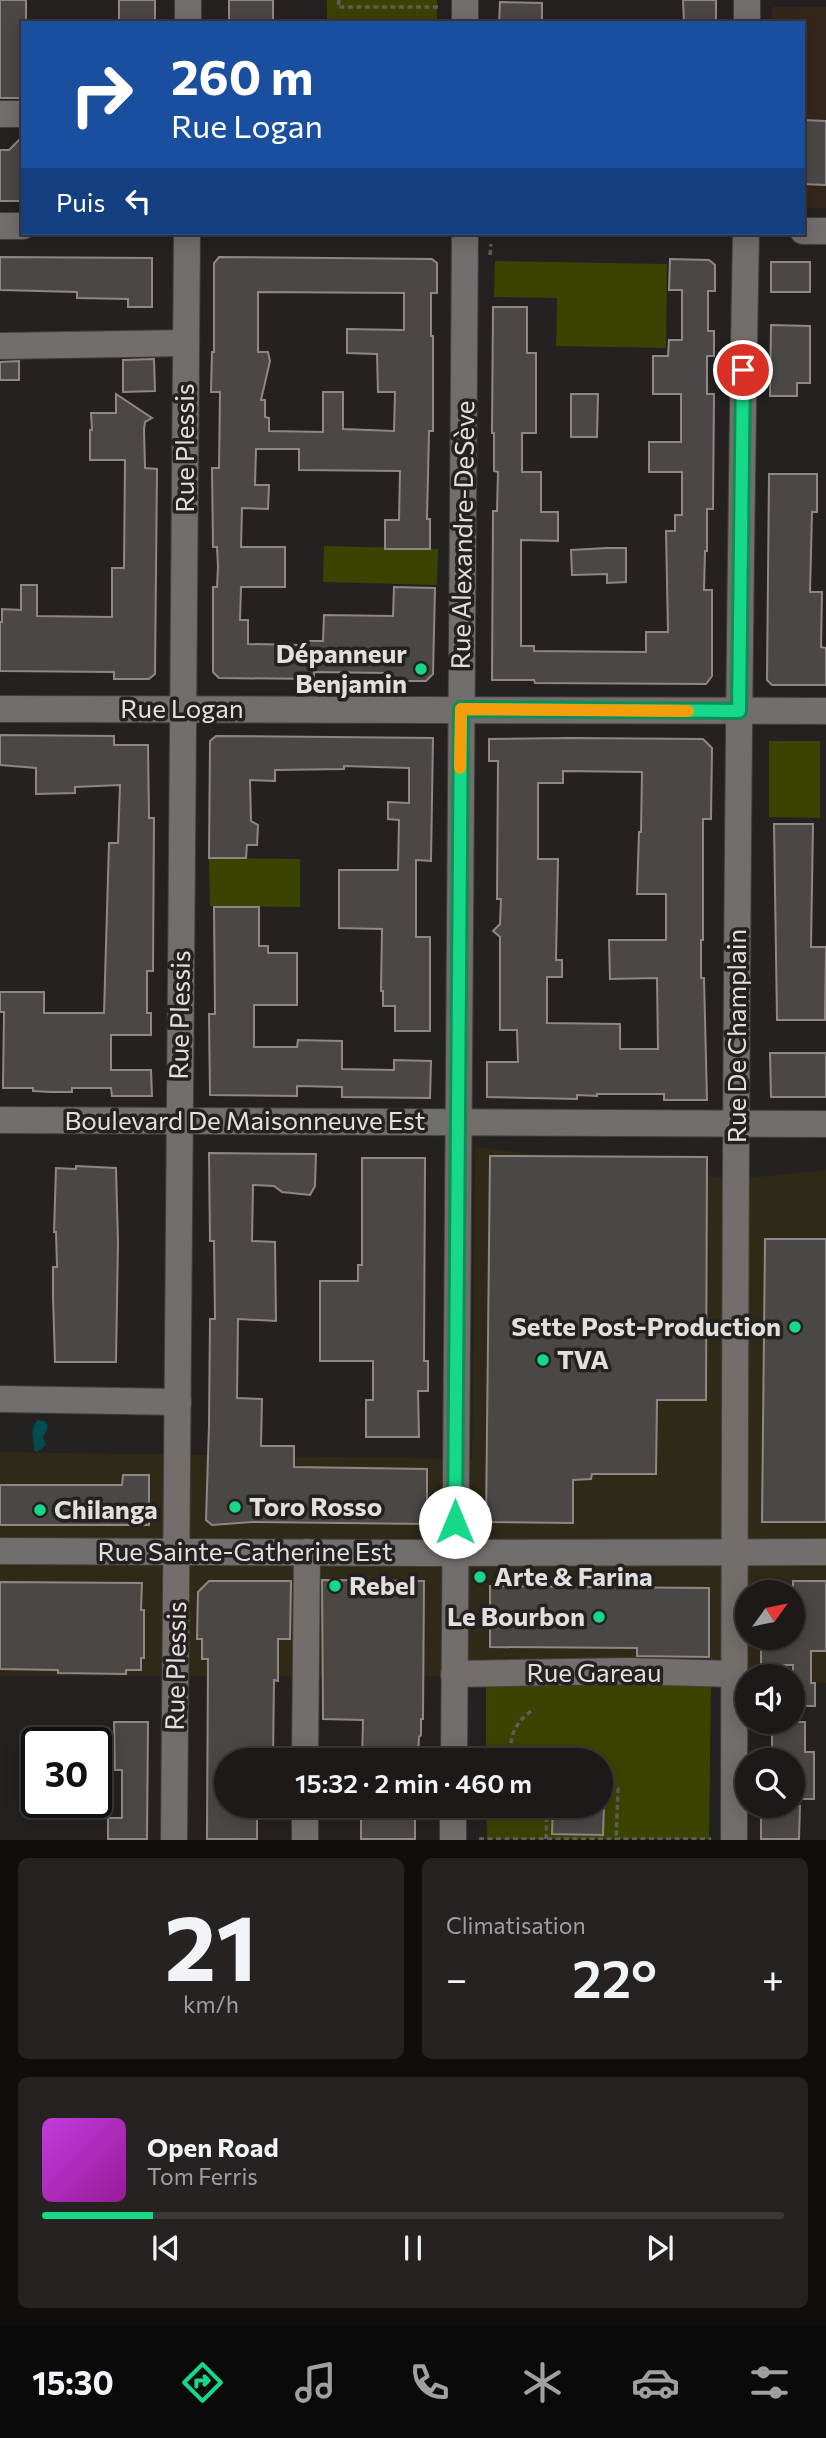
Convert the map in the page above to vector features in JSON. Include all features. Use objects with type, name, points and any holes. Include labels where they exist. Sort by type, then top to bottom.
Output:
[{"type":"street","points":[[188,0],[188,21]]},
{"type":"street","points":[[747,0],[747,21]]},
{"type":"street","points":[[453,3],[464,21]]},
{"type":"street","points":[[0,114],[21,114]]},
{"type":"street","points":[[0,226],[21,226]]},
{"type":"street","points":[[805,231],[826,231]]},
{"type":"street","name":"Rue Plessis","points":[[174,1839],[187,235]]},
{"type":"street","name":"Rue Alexandre-DeSève","points":[[453,1748],[465,235]]},
{"type":"street","name":"Rue De Champlain","points":[[734,1839],[733,1455],[746,235]]},
{"type":"street","points":[[0,346],[186,343]]},
{"type":"street","name":"Rue Logan","points":[[0,709],[826,711]]},
{"type":"street","name":"Boulevard De Maisonneuve Est","points":[[0,1120],[826,1124]]},
{"type":"street","points":[[0,1399],[178,1402]]},
{"type":"street","name":"Rue Sainte-Catherine Est","points":[[0,1551],[826,1552]]},
{"type":"street","points":[[305,1748],[307,1552]]},
{"type":"street","name":"Rue Gareau","points":[[454,1674],[628,1671],[734,1674]]},
{"type":"street","points":[[305,1818],[305,1839]]},
{"type":"street","points":[[453,1818],[453,1839]]},
{"type":"path","points":[[339,0],[338,7],[453,3]]},
{"type":"path","points":[[511,1748],[515,1727],[534,1709]]},
{"type":"path","points":[[613,1789],[618,1789],[616,1839]]},
{"type":"path","points":[[545,1839],[546,1818]]},
{"type":"path","points":[[479,1839],[713,1839]]},
{"type":"shaded area","points":[[772,7],[826,7],[826,208],[805,208],[805,21],[772,21]]},
{"type":"shaded area","points":[[475,1147],[736,1179],[826,1170],[826,1683],[805,1682],[805,1664],[735,1664],[735,1676],[0,1676],[0,1452],[472,1459]]},
{"type":"green space","points":[[327,0],[437,0],[437,21],[327,21]]},
{"type":"green space","points":[[495,261],[667,264],[666,348],[556,346],[557,298],[494,297]]},
{"type":"green space","points":[[324,546],[438,549],[437,585],[323,582]]},
{"type":"green space","points":[[769,741],[820,741],[820,818],[769,817]]},
{"type":"green space","points":[[209,858],[300,859],[300,907],[210,906]]},
{"type":"green space","points":[[711,1684],[709,1839],[487,1839],[486,1818],[613,1818],[613,1748],[486,1748],[486,1685]]},
{"type":"water","points":[[38,1420],[45,1421],[48,1427],[43,1438],[46,1445],[37,1452],[34,1450],[33,1431]]},
{"type":"building","points":[[0,0],[26,0],[26,21],[21,21],[21,98],[0,98]]},
{"type":"building","points":[[119,0],[155,0],[155,21],[119,21]]},
{"type":"building","points":[[229,0],[273,0],[273,20],[229,20]]},
{"type":"building","points":[[683,0],[716,0],[716,21],[684,21]]},
{"type":"building","points":[[500,2],[542,3],[542,21],[499,21]]},
{"type":"building","points":[[805,120],[826,121],[826,185],[805,184]]},
{"type":"building","points":[[21,138],[21,201],[0,201],[0,150],[9,150]]},
{"type":"building","points":[[0,257],[152,258],[152,307],[128,307],[128,299],[77,298],[77,292],[0,290]]},
{"type":"building","points":[[219,257],[432,259],[437,263],[437,293],[431,293],[433,431],[429,431],[427,519],[430,519],[430,549],[385,549],[385,520],[399,520],[400,471],[299,470],[299,449],[256,449],[255,485],[269,485],[268,509],[242,508],[241,547],[285,547],[285,587],[241,587],[240,620],[248,620],[248,644],[301,645],[301,641],[323,641],[324,615],[393,616],[394,587],[435,588],[433,674],[426,681],[389,681],[389,673],[314,672],[314,679],[219,678],[213,672],[213,587],[217,587],[218,567],[217,547],[213,547],[212,468],[219,468],[220,392],[211,392],[214,263]],"holes":[[[258,292],[404,293],[404,330],[347,329],[347,353],[377,354],[378,392],[395,392],[394,431],[343,429],[343,392],[323,392],[323,432],[269,431],[269,418],[265,417],[265,400],[261,400],[270,361],[268,352],[258,352]]]},
{"type":"building","points":[[670,259],[709,260],[715,265],[715,291],[708,291],[708,331],[714,331],[714,356],[707,356],[707,394],[714,394],[713,509],[707,509],[704,590],[712,590],[712,676],[706,684],[535,683],[534,680],[492,680],[493,511],[497,511],[498,472],[494,471],[492,433],[493,307],[527,307],[527,353],[536,353],[536,433],[522,433],[522,472],[541,472],[541,512],[558,512],[558,541],[521,540],[521,646],[534,646],[534,651],[646,652],[646,632],[668,632],[666,531],[675,531],[675,515],[682,515],[682,472],[649,472],[649,442],[681,442],[681,394],[653,394],[653,356],[668,356],[669,340],[682,340],[682,290],[669,290]]},
{"type":"building","points":[[771,262],[810,262],[810,292],[771,292]]},
{"type":"building","points":[[771,325],[810,326],[810,383],[797,383],[797,396],[770,396]]},
{"type":"building","points":[[154,359],[155,391],[123,392],[123,360]]},
{"type":"building","points":[[19,361],[19,380],[0,380],[0,362]]},
{"type":"building","points":[[116,394],[152,418],[145,422],[144,429],[145,468],[157,469],[155,674],[149,679],[114,679],[114,672],[0,671],[2,609],[21,610],[21,585],[37,585],[37,616],[112,617],[112,568],[124,568],[125,460],[90,460],[90,430],[91,413],[116,413]]},
{"type":"building","points":[[571,394],[598,394],[597,437],[571,437]]},
{"type":"building","points":[[769,474],[817,474],[817,512],[812,512],[810,592],[822,592],[821,647],[826,648],[826,685],[772,685],[767,680]]},
{"type":"building","points":[[626,548],[626,582],[607,583],[607,574],[572,575],[571,550]]},
{"type":"building","points":[[0,735],[114,736],[114,745],[148,745],[149,818],[154,818],[153,971],[147,971],[147,1013],[151,1013],[151,1035],[111,1035],[111,1070],[151,1070],[152,1096],[112,1096],[111,1088],[72,1088],[72,1092],[51,1092],[33,1091],[33,1088],[3,1088],[4,1012],[0,1012],[0,992],[44,992],[44,1013],[104,1013],[109,843],[118,843],[120,785],[75,787],[75,793],[36,794],[36,768],[0,765]]},
{"type":"building","points":[[216,736],[433,738],[431,861],[416,860],[416,937],[430,937],[430,1031],[395,1031],[395,1006],[383,1006],[382,929],[339,928],[339,870],[398,870],[399,820],[388,819],[388,802],[409,803],[409,768],[344,766],[344,769],[275,770],[275,781],[250,780],[251,821],[258,825],[257,845],[247,845],[246,858],[209,858],[210,741]]},
{"type":"building","points":[[489,739],[703,739],[712,748],[711,819],[703,819],[701,940],[707,1100],[664,1100],[664,1094],[577,1095],[577,1099],[487,1097],[487,1062],[518,1062],[517,1030],[500,1030],[500,937],[493,931],[500,924],[501,899],[497,899],[498,761],[489,761]],"holes":[[[563,771],[642,772],[637,894],[666,894],[666,940],[609,940],[610,979],[657,978],[658,1049],[620,1049],[620,1024],[547,1023],[547,977],[562,977],[562,960],[556,960],[558,859],[538,859],[538,783],[563,783]]]},
{"type":"building","points":[[774,824],[813,824],[811,947],[826,947],[825,1020],[777,1020]]},
{"type":"building","points":[[214,907],[259,907],[259,946],[268,946],[268,953],[297,953],[297,1005],[254,1005],[254,1047],[297,1047],[298,1040],[342,1041],[342,1069],[394,1070],[394,1060],[431,1061],[430,1098],[342,1097],[342,1087],[297,1086],[297,1096],[210,1095],[209,1014],[215,1014]]},
{"type":"building","points":[[770,1053],[826,1053],[826,1097],[771,1097]]},
{"type":"building","points":[[209,1153],[316,1154],[315,1186],[310,1195],[282,1192],[274,1186],[253,1185],[252,1241],[275,1242],[276,1321],[238,1319],[237,1398],[262,1399],[261,1446],[294,1446],[294,1467],[427,1469],[427,1524],[252,1522],[212,1525],[206,1520],[210,1319],[215,1319],[214,1241],[210,1241]]},
{"type":"building","points":[[490,1156],[707,1157],[706,1400],[657,1400],[656,1474],[592,1474],[591,1479],[573,1480],[573,1523],[486,1522]]},
{"type":"building","points":[[362,1158],[425,1158],[424,1361],[428,1361],[428,1391],[418,1391],[419,1437],[366,1437],[366,1400],[373,1400],[373,1361],[320,1361],[320,1281],[358,1281],[358,1265],[362,1265]]},
{"type":"building","points":[[76,1166],[116,1168],[116,1362],[55,1362],[53,1267],[57,1267],[54,1232],[56,1168],[76,1169]]},
{"type":"building","name":"Sette Post-Production","points":[[765,1239],[826,1239],[826,1522],[762,1522]]},
{"type":"building","points":[[123,1475],[149,1475],[149,1525],[0,1525],[0,1485],[122,1485]]},
{"type":"building","points":[[322,1580],[424,1581],[423,1719],[419,1748],[362,1748],[363,1720],[323,1719]]},
{"type":"building","points":[[209,1581],[291,1581],[290,1639],[278,1639],[278,1681],[274,1680],[273,1748],[214,1748],[214,1818],[257,1818],[257,1839],[207,1839],[208,1659],[202,1659],[202,1639],[197,1639],[198,1592]]},
{"type":"building","points":[[805,1581],[826,1581],[826,1651],[811,1651],[811,1683],[815,1683],[815,1706],[805,1706],[805,1664],[761,1664],[761,1650],[805,1650]]},
{"type":"building","points":[[0,1582],[142,1583],[144,1658],[141,1658],[141,1670],[126,1670],[126,1674],[0,1669]]},
{"type":"building","name":"Le Bourbon","points":[[490,1586],[709,1588],[709,1657],[637,1656],[637,1648],[490,1647]]},
{"type":"building","points":[[114,1722],[148,1722],[147,1839],[108,1839],[108,1818],[122,1818],[122,1770],[115,1770]]},
{"type":"building","points":[[772,1734],[805,1734],[805,1748],[772,1748]]},
{"type":"building","points":[[805,1752],[814,1752],[814,1799],[805,1799]]},
{"type":"building","points":[[361,1818],[415,1818],[415,1839],[361,1839]]},
{"type":"building","points":[[553,1818],[604,1818],[603,1835],[552,1834]]},
{"type":"building","points":[[761,1818],[800,1818],[799,1839],[761,1839]]},
{"type":"slow traffic","points":[[460,768],[461,709],[688,711]]},
{"type":"place","name":"Dépanneur Benjamin","points":[[421,669]]},
{"type":"place","name":"Sette Post-Production","points":[[795,1327]]},
{"type":"place","name":"TVA","points":[[543,1360]]},
{"type":"place","name":"Toro Rosso","points":[[235,1507]]},
{"type":"place","name":"Chilanga","points":[[40,1510]]},
{"type":"place","name":"Arte & Farina","points":[[480,1577]]},
{"type":"place","name":"Rebel","points":[[335,1586]]},
{"type":"place","name":"Le Bourbon","points":[[599,1617]]},
{"type":"route","points":[[455,1522],[461,709],[739,711],[743,370]]}]
